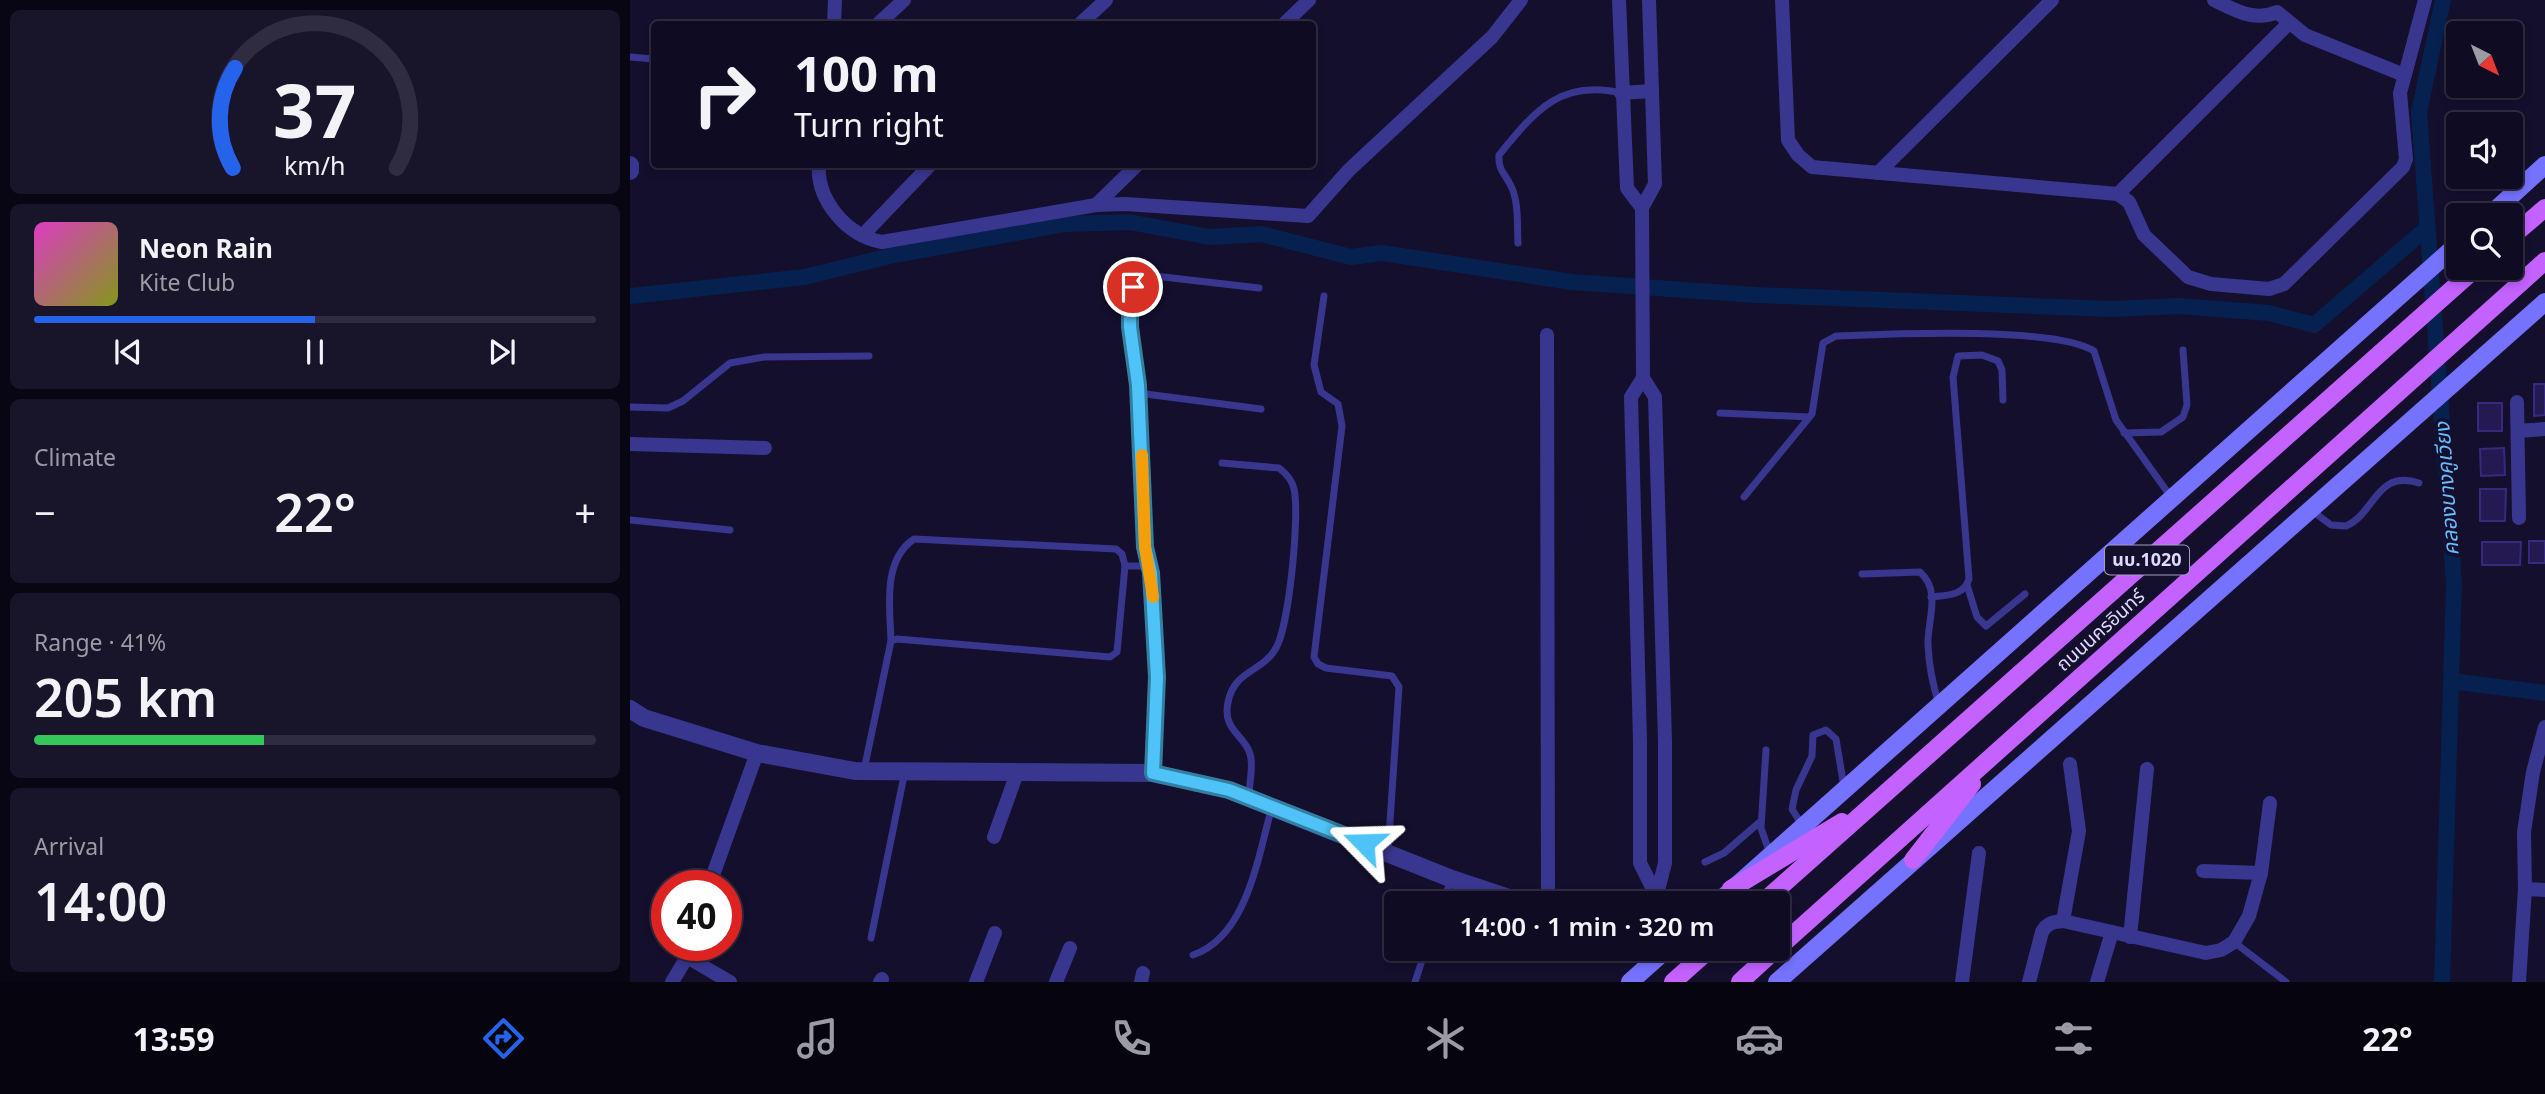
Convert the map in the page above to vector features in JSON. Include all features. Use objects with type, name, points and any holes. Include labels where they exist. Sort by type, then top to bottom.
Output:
[{"type":"main road","points":[[2503,203],[2545,165]]},
{"type":"main road","points":[[2523,227],[2545,208]]},
{"type":"main road","name":"นบ.1020","points":[[1731,889],[2446,255]]},
{"type":"main road","name":"ถนนนครอินทร์","points":[[1790,936],[2545,261]]},
{"type":"main road","name":"ถนนนครอินทร์","points":[[1776,891],[2462,280]]},
{"type":"main road","points":[[1777,982],[2545,302]]},
{"type":"main road","points":[[1913,860],[2002,746]]},
{"type":"main road","points":[[1731,889],[1881,798]]},
{"type":"main road","points":[[1630,982],[1648,961]]},
{"type":"main road","points":[[1673,982],[1696,961]]},
{"type":"main road","name":"ถนนนครอินทร์","points":[[1740,982],[1763,961]]},
{"type":"street","points":[[834,21],[835,0]]},
{"type":"street","points":[[881,21],[904,0]]},
{"type":"street","points":[[1083,21],[1106,0]]},
{"type":"street","points":[[1287,21],[1310,0]]},
{"type":"street","points":[[819,168],[821,191],[826,200],[863,235],[883,242],[1096,205],[1125,204],[1308,216],[1349,170],[1492,37],[1521,0]]},
{"type":"street","points":[[1619,0],[1627,188],[1642,208]]},
{"type":"street","points":[[1649,0],[1655,184],[1642,208],[1643,378],[1631,397],[1640,741],[1640,863],[1653,891]]},
{"type":"street","points":[[1782,0],[1788,139],[1798,155],[1812,167],[2118,194],[2129,202],[2144,235],[2188,277],[2211,284],[2276,288],[2284,284],[2403,167],[2406,159],[2400,93],[2425,0]]},
{"type":"street","points":[[1878,173],[2052,0]]},
{"type":"street","points":[[2214,0],[2249,16],[2261,17],[2278,6],[2289,23],[2305,35],[2404,75]]},
{"type":"street","points":[[2118,194],[2289,23]]},
{"type":"street","points":[[1621,93],[1652,91]]},
{"type":"street","points":[[630,164],[630,171]]},
{"type":"street","points":[[863,235],[927,168]]},
{"type":"street","points":[[1096,205],[1134,168]]},
{"type":"street","points":[[1546,335],[1548,891]]},
{"type":"street","points":[[1643,378],[1656,397],[1665,741],[1665,863],[1660,891]]},
{"type":"street","points":[[2517,402],[2519,518]]},
{"type":"street","points":[[2518,431],[2545,429]]},
{"type":"street","points":[[630,444],[765,448]]},
{"type":"street","points":[[1634,522],[1659,521]]},
{"type":"street","points":[[630,709],[644,718],[757,753],[864,771],[1153,773],[1248,797],[1488,891]]},
{"type":"street","points":[[2519,982],[2525,889],[2524,832],[2533,772],[2545,727]]},
{"type":"street","points":[[1640,741],[1665,741]]},
{"type":"street","points":[[715,870],[757,753]]},
{"type":"street","points":[[2063,921],[2078,831],[2070,764]]},
{"type":"street","points":[[2130,937],[2147,769]]},
{"type":"street","points":[[995,837],[1017,774]]},
{"type":"street","points":[[2029,982],[2044,928],[2050,923],[2063,921],[2207,953],[2234,942],[2249,916],[2261,873],[2270,803]]},
{"type":"street","points":[[1640,818],[1665,819]]},
{"type":"street","points":[[1962,982],[1979,853]]},
{"type":"street","points":[[2203,871],[2261,873]]},
{"type":"street","points":[[2525,889],[2545,890]]},
{"type":"street","points":[[2097,982],[2112,932]]},
{"type":"street","points":[[976,982],[995,933]]},
{"type":"street","points":[[1056,982],[1070,948]]},
{"type":"street","points":[[672,982],[683,961]]},
{"type":"street","points":[[702,961],[730,982]]},
{"type":"lane","points":[[630,57],[651,59]]},
{"type":"lane","points":[[1518,243],[1517,210],[1512,186],[1500,172],[1499,156],[1519,131],[1559,95],[1599,88],[1621,93]]},
{"type":"lane","points":[[1153,773],[1157,677],[1150,566],[1145,547],[1138,393],[1130,297],[1133,287],[1141,280],[1155,276],[1259,288]]},
{"type":"lane","points":[[1324,296],[1314,365],[1321,392],[1338,404],[1342,426],[1314,657],[1318,664],[1326,668],[1392,676],[1399,687],[1388,852]]},
{"type":"lane","points":[[1745,497],[1809,417],[1819,378],[1819,352],[1828,338],[1926,332],[2007,336],[2078,344],[2094,351],[2110,405],[2124,433],[2171,497]]},
{"type":"lane","points":[[2124,433],[2161,432],[2183,418],[2186,405],[2183,350]]},
{"type":"lane","points":[[2003,400],[2003,370],[1998,360],[1982,355],[1958,356],[1953,377],[1967,585],[1977,617],[1986,626],[2025,594]]},
{"type":"lane","points":[[630,407],[668,408],[682,401],[730,363],[764,357],[869,356]]},
{"type":"lane","points":[[1138,393],[1261,409]]},
{"type":"lane","points":[[1720,413],[1809,417]]},
{"type":"lane","points":[[1222,463],[1279,468],[1292,481],[1297,510],[1287,600],[1278,647],[1268,658],[1242,675],[1228,703],[1231,726],[1250,753],[1248,797]]},
{"type":"lane","points":[[2310,510],[2323,522],[2346,526],[2391,483],[2406,479],[2418,483]]},
{"type":"lane","points":[[630,520],[730,530]]},
{"type":"lane","points":[[864,771],[891,641],[890,586],[895,560],[900,550],[914,539],[1116,549],[1122,554],[1125,566],[1116,652],[1110,657],[897,639],[891,641]]},
{"type":"lane","points":[[1125,566],[1150,566]]},
{"type":"lane","points":[[1862,574],[1920,572],[1926,578],[1933,607],[1928,640],[1930,678],[1940,704]]},
{"type":"lane","points":[[1931,597],[1957,594],[1967,585]]},
{"type":"lane","points":[[1802,825],[1792,809],[1796,790],[1812,756],[1813,735],[1818,731],[1826,730],[1836,739],[1844,789]]},
{"type":"lane","points":[[1766,750],[1761,828],[1770,854]]},
{"type":"lane","points":[[871,939],[905,771]]},
{"type":"lane","points":[[1193,955],[1214,945],[1235,918],[1249,883],[1272,806]]},
{"type":"lane","points":[[1704,862],[1724,853],[1762,821]]},
{"type":"lane","points":[[1447,891],[1452,879]]},
{"type":"lane","points":[[2234,942],[2287,982]]},
{"type":"lane","points":[[1415,982],[1422,961]]},
{"type":"building","points":[[2534,384],[2545,384],[2545,415],[2534,416]]},
{"type":"building","points":[[2478,403],[2502,403],[2502,431],[2478,431]]},
{"type":"building","points":[[2504,448],[2505,475],[2481,476],[2480,449]]},
{"type":"building","points":[[2480,489],[2506,489],[2505,521],[2480,521]]},
{"type":"building","points":[[2529,541],[2545,541],[2545,563],[2529,563]]},
{"type":"building","points":[[2482,542],[2521,542],[2520,565],[2482,565]]},
{"type":"waterway","name":"คลองบางคูเวียง","points":[[2442,982],[2454,584],[2419,112],[2443,0]]},
{"type":"waterway","points":[[630,296],[805,277],[890,256],[1065,224],[1129,222],[1210,237],[1261,234],[1351,257],[1382,253],[1572,282],[1756,295],[2111,309],[2179,306],[2269,313],[2314,325],[2427,228]]},
{"type":"waterway","points":[[2451,681],[2545,693]]},
{"type":"slow traffic","points":[[1142,455],[1145,547],[1153,597]]},
{"type":"route","points":[[1133,287],[1130,297],[1130,327],[1138,385],[1145,547],[1151,573],[1157,677],[1153,773],[1229,790],[1364,843]]}]
